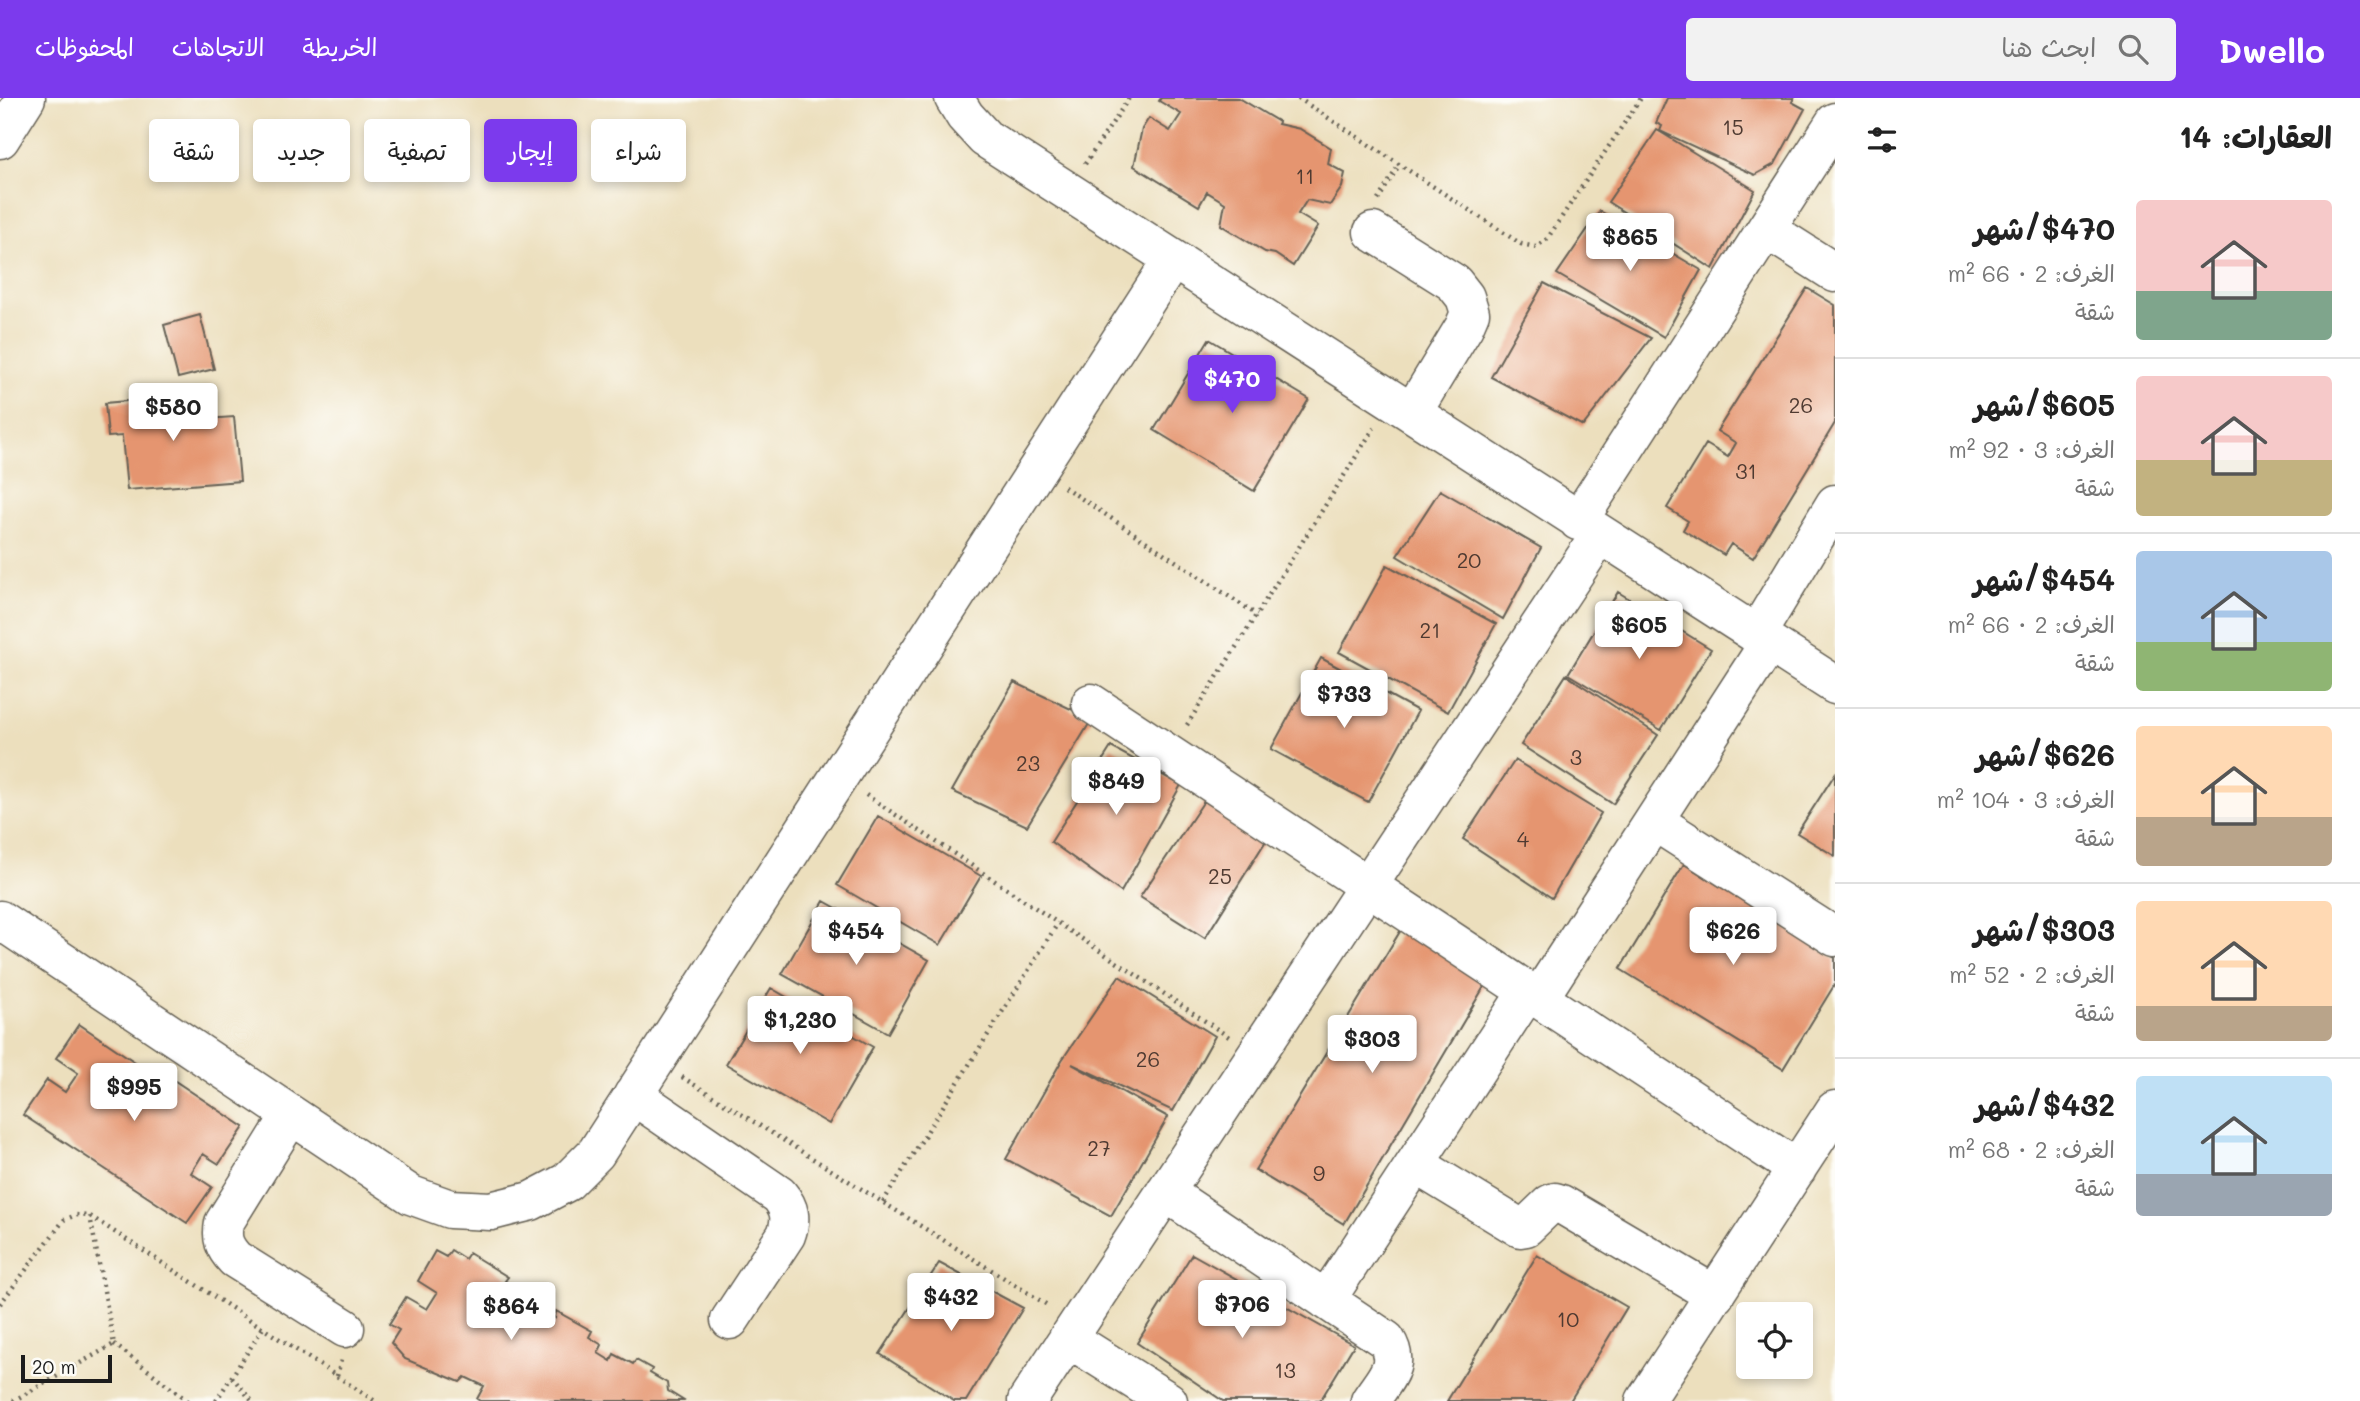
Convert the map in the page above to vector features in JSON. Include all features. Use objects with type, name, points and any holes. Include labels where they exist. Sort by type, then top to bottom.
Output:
[{"type":"street","points":[[0,139],[26,98]]},
{"type":"street","points":[[954,98],[965,116],[985,138],[1835,685]]},
{"type":"street","points":[[1027,1401],[1367,886],[1589,528],[1766,229],[1835,122]]},
{"type":"street","points":[[1766,229],[1835,273]]},
{"type":"street","points":[[1373,232],[1454,283],[1465,297],[1470,313],[1464,327],[1402,407]]},
{"type":"street","points":[[0,920],[411,1195],[450,1209],[491,1211],[531,1201],[567,1182],[596,1153],[1173,259]]},
{"type":"street","points":[[1326,1300],[1415,1164],[1654,821],[1763,639],[1835,504]]},
{"type":"street","points":[[1091,703],[1797,1169]]},
{"type":"street","points":[[1654,821],[1835,937]]},
{"type":"street","points":[[633,1095],[779,1195],[786,1203],[790,1214],[786,1235],[730,1320]]},
{"type":"street","points":[[1645,1401],[1835,1110]]},
{"type":"street","points":[[291,1115],[224,1223],[222,1237],[226,1249],[235,1259],[345,1328]]},
{"type":"street","points":[[1415,1164],[1520,1228],[1526,1227],[1550,1204],[1561,1204],[1714,1295]]},
{"type":"street","points":[[1165,1192],[1386,1340],[1392,1350],[1394,1363],[1370,1401]]},
{"type":"street","points":[[1073,1331],[1168,1401]]},
{"type":"path","points":[[1066,190],[1129,98]]},
{"type":"path","points":[[1298,98],[1521,244],[1536,247],[1547,239],[1641,98]]},
{"type":"path","points":[[1168,755],[1256,615],[1402,407]]},
{"type":"path","points":[[1037,469],[1256,615]]},
{"type":"path","points":[[838,777],[1256,1055]]},
{"type":"path","points":[[883,1202],[1058,923]]},
{"type":"path","points":[[655,1060],[883,1202],[1073,1331]]},
{"type":"path","points":[[0,1304],[64,1220],[76,1215],[90,1216],[375,1401]]},
{"type":"path","points":[[90,1216],[114,1344],[188,1401]]},
{"type":"path","points":[[216,1401],[263,1328]]},
{"type":"path","points":[[13,1401],[114,1344]]},
{"type":"path","points":[[232,1377],[252,1401]]},
{"type":"building","points":[[1161,98],[1239,98],[1279,122],[1278,124],[1300,129],[1331,148],[1328,164],[1345,173],[1342,187],[1330,205],[1307,200],[1298,214],[1318,226],[1293,266],[1221,225],[1225,203],[1207,192],[1199,206],[1134,166],[1142,129],[1149,118],[1170,131],[1181,114],[1159,101]]},
{"type":"building","points":[[1667,98],[1794,98],[1792,102],[1805,109],[1775,164],[1755,175],[1660,131],[1662,126],[1656,123]]},
{"type":"building","points":[[1657,130],[1755,190],[1713,269],[1608,202]]},
{"type":"building","points":[[1600,211],[1701,270],[1664,337],[1557,274]]},
{"type":"building","points":[[1544,283],[1651,338],[1583,426],[1491,377]]},
{"type":"building","points":[[1807,288],[1835,305],[1835,423],[1753,558],[1731,544],[1724,555],[1683,530],[1688,521],[1667,508],[1706,444],[1728,457],[1736,443],[1717,431]]},
{"type":"building","points":[[200,315],[214,369],[178,378],[164,325]]},
{"type":"building","points":[[1209,339],[1309,399],[1254,491],[1154,430]]},
{"type":"building","points":[[204,394],[206,419],[234,417],[240,481],[127,490],[122,436],[108,437],[105,403]]},
{"type":"building","points":[[1440,490],[1541,548],[1503,619],[1397,556]]},
{"type":"building","points":[[1387,565],[1496,624],[1448,712],[1339,652]]},
{"type":"building","points":[[1618,592],[1711,649],[1661,730],[1568,674]]},
{"type":"building","points":[[1321,658],[1418,711],[1368,802],[1271,749]]},
{"type":"building","points":[[1566,675],[1658,735],[1613,804],[1521,745]]},
{"type":"building","points":[[1014,682],[1092,719],[1027,826],[952,791]]},
{"type":"building","points":[[1111,747],[1181,785],[1121,892],[1051,842]]},
{"type":"building","points":[[1515,760],[1601,813],[1552,898],[1463,839]]},
{"type":"building","points":[[1835,774],[1835,856],[1797,833]]},
{"type":"building","points":[[1204,801],[1267,839],[1205,938],[1140,897]]},
{"type":"building","points":[[878,816],[981,876],[940,945],[837,885]]},
{"type":"building","points":[[1684,864],[1835,958],[1835,984],[1783,1069],[1620,969]]},
{"type":"building","points":[[824,901],[929,960],[888,1033],[782,974]]},
{"type":"building","points":[[1404,925],[1488,980],[1344,1224],[1255,1170]]},
{"type":"building","points":[[1119,976],[1215,1036],[1173,1111],[1072,1064],[1168,1117],[1111,1216],[1006,1159],[1062,1060]]},
{"type":"building","points":[[771,988],[873,1047],[829,1124],[726,1064]]},
{"type":"building","points":[[79,1024],[169,1085],[172,1079],[244,1127],[219,1164],[203,1154],[191,1173],[212,1187],[187,1223],[23,1115],[47,1080],[65,1092],[78,1073],[56,1058]]},
{"type":"building","points":[[451,1250],[465,1259],[469,1253],[508,1277],[505,1281],[521,1291],[514,1303],[530,1313],[535,1306],[555,1318],[556,1311],[592,1331],[589,1337],[602,1345],[598,1353],[611,1361],[614,1354],[633,1364],[636,1360],[652,1369],[650,1373],[667,1383],[668,1391],[684,1401],[480,1401],[477,1399],[484,1386],[465,1377],[460,1382],[405,1359],[391,1343],[399,1330],[389,1324],[406,1297],[427,1309],[437,1293],[418,1281],[435,1251],[446,1257]]},
{"type":"building","points":[[1192,1254],[1354,1345],[1320,1401],[1223,1401],[1137,1343]]},
{"type":"building","points":[[1537,1255],[1627,1307],[1570,1401],[1447,1401]]},
{"type":"building","points":[[939,1263],[1023,1308],[966,1401],[954,1401],[880,1354]]}]
